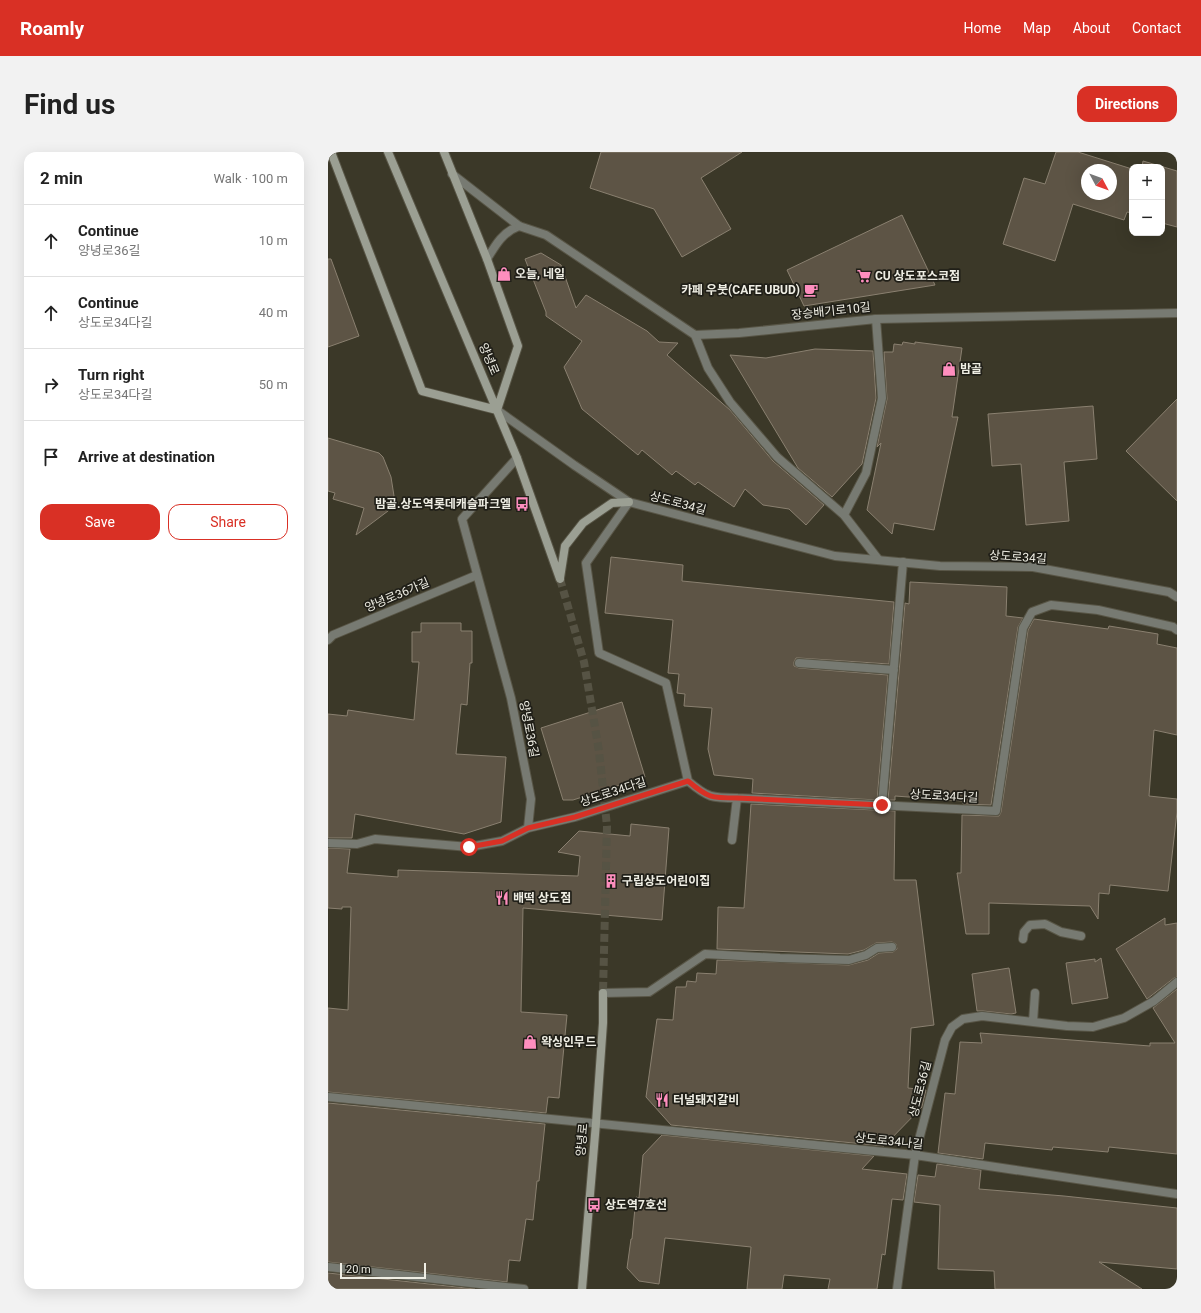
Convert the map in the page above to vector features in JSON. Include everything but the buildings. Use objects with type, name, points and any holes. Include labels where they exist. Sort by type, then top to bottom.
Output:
[{"type":"main road","points":[[331,152],[422,391],[497,410],[518,346],[487,259],[444,152]]},
{"type":"main road","name":"양녕로","points":[[388,152],[517,458],[560,579],[565,546],[583,523],[612,503],[630,502]]},
{"type":"main road","name":"양녕로","points":[[582,1289],[596,1123],[603,1023],[603,993]]},
{"type":"street","points":[[452,174],[519,226],[546,235],[695,335],[708,368],[730,402],[777,457],[844,515],[878,559]]},
{"type":"street","points":[[487,259],[494,246],[509,230],[519,226]]},
{"type":"street","name":"장승배기로10길","points":[[695,335],[739,333],[876,319],[1177,313]]},
{"type":"street","points":[[844,515],[866,473],[882,398],[876,319]]},
{"type":"street","name":"상도로34길","points":[[497,410],[574,465],[630,502],[835,556],[940,566],[1033,567],[1169,592],[1177,597]]},
{"type":"street","name":"양녕로36길","points":[[517,458],[462,519],[511,698],[531,799],[528,828]]},
{"type":"street","points":[[630,502],[586,563],[599,653],[666,683],[688,781]]},
{"type":"street","points":[[882,805],[903,562]]},
{"type":"street","name":"양녕로36가길","points":[[328,640],[333,635],[477,575]]},
{"type":"street","name":"상도로34다길","points":[[528,828],[575,817],[688,781],[702,793],[716,798],[996,811],[1023,628],[1032,612],[1050,605],[1098,610],[1173,627],[1177,630]]},
{"type":"street","points":[[799,663],[894,670]]},
{"type":"street","points":[[732,840],[737,798]]},
{"type":"street","points":[[328,843],[357,844],[375,839],[469,847],[502,841],[528,828]]},
{"type":"street","points":[[1023,939],[1024,932],[1030,925],[1044,924],[1061,932],[1081,936]]},
{"type":"street","points":[[603,993],[649,992],[705,954],[849,960],[866,955],[877,948],[892,947]]},
{"type":"street","name":"상도로36길","points":[[897,1289],[916,1155],[945,1040],[952,1027],[963,1019],[982,1016],[1067,1026],[1092,1027],[1124,1018],[1154,1001],[1177,982]]},
{"type":"street","points":[[1033,1022],[1035,993]]},
{"type":"street","name":"상도로34나길","points":[[328,1097],[916,1155],[1177,1194]]},
{"type":"street","points":[[328,1267],[524,1289]]},
{"type":"tunnel","points":[[560,579],[584,662],[599,751],[607,826],[603,993]]},
{"type":"place","name":"오늘, 네일","points":[[504,274]]},
{"type":"place","name":"CU 상도포스코점","points":[[864,276]]},
{"type":"place","name":"카페 우붓(CAFE UBUD)","points":[[811,290]]},
{"type":"place","name":"밤골","points":[[949,369]]},
{"type":"place","name":"밤골.상도역롯데캐슬파크엘","points":[[522,504]]},
{"type":"place","name":"구립상도어린이집","points":[[611,881]]},
{"type":"place","name":"배떡 상도점","points":[[502,898]]},
{"type":"place","name":"왁싱인무드","points":[[530,1042]]},
{"type":"place","name":"터널돼지갈비","points":[[662,1100]]},
{"type":"place","name":"상도역7호선","points":[[594,1205]]},
{"type":"route","points":[[469,847],[502,841],[528,828],[575,817],[688,781],[702,793],[716,798],[882,805]]}]
